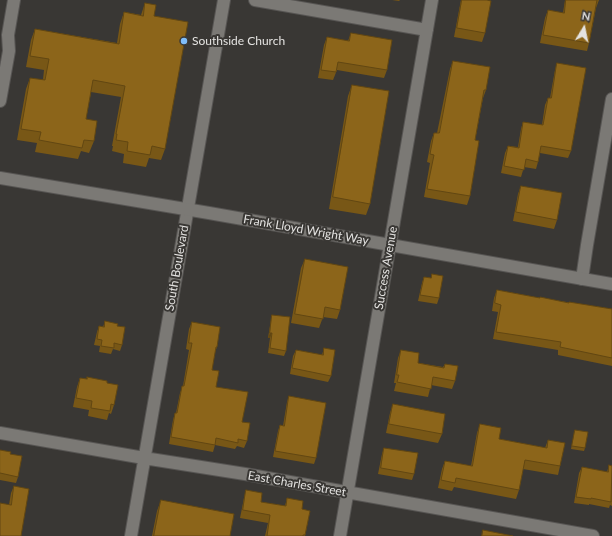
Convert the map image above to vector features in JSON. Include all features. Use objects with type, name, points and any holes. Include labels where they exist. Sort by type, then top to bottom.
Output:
[{"type":"street","points":[[0,101],[9,51],[8,35],[14,0]]},
{"type":"street","name":"South Boulevard","points":[[131,536],[224,0]]},
{"type":"street","points":[[255,0],[427,30]]},
{"type":"street","name":"Success Avenue","points":[[340,536],[432,0]]},
{"type":"street","points":[[582,279],[612,99]]},
{"type":"street","name":"Frank Lloyd Wright Way","points":[[0,178],[612,284]]},
{"type":"street","name":"East Charles Street","points":[[0,433],[245,474],[593,536]]},
{"type":"building","points":[[462,0],[491,1],[485,33],[457,28]]},
{"type":"building","points":[[566,0],[597,0],[589,43],[543,35],[548,10],[564,13]]},
{"type":"building","points":[[145,3],[156,5],[154,16],[188,22],[165,149],[152,146],[150,155],[127,151],[128,142],[116,140],[125,86],[93,80],[86,119],[97,121],[94,141],[84,140],[82,148],[39,140],[41,132],[21,129],[30,78],[45,80],[49,59],[30,56],[35,29],[119,44],[124,12],[143,16]]},
{"type":"building","points":[[351,33],[392,40],[387,70],[338,62],[336,72],[321,70],[327,37],[349,41]]},
{"type":"building","points":[[453,61],[490,67],[486,90],[484,90],[475,140],[479,141],[470,196],[427,189],[434,155],[430,154],[434,133],[439,133]]},
{"type":"building","points":[[557,63],[586,68],[571,151],[541,146],[538,162],[526,159],[524,170],[504,166],[508,146],[519,148],[523,122],[543,125],[548,98],[551,98]]},
{"type":"building","points":[[352,85],[389,91],[370,204],[333,197]]},
{"type":"building","points":[[521,186],[562,193],[557,220],[516,212]]},
{"type":"building","points":[[305,259],[348,267],[340,310],[325,307],[323,319],[295,314]]},
{"type":"building","points":[[432,274],[443,276],[439,298],[420,295],[424,277],[431,278]]},
{"type":"building","points":[[497,290],[612,309],[612,358],[560,347],[561,342],[496,332],[501,305],[495,303]]},
{"type":"building","points":[[272,315],[290,317],[286,351],[270,348]]},
{"type":"building","points":[[105,321],[118,324],[117,326],[125,327],[122,345],[114,343],[114,348],[101,346],[102,340],[97,339],[99,326],[104,327]]},
{"type":"building","points":[[192,322],[220,327],[212,370],[219,371],[216,387],[248,392],[242,422],[250,423],[247,441],[238,439],[238,443],[216,438],[215,445],[171,437],[175,413],[177,413],[182,386],[184,386],[192,343],[189,343]]},
{"type":"building","points":[[324,348],[335,350],[331,376],[292,368],[296,350],[323,355]]},
{"type":"building","points":[[401,350],[419,353],[418,363],[444,368],[445,364],[458,366],[455,381],[433,377],[431,389],[397,382]]},
{"type":"building","points":[[87,377],[118,385],[114,405],[111,404],[110,411],[91,408],[92,401],[76,398],[80,378],[87,379]]},
{"type":"building","points":[[289,396],[326,403],[316,458],[275,451],[280,425],[284,426]]},
{"type":"building","points":[[393,404],[445,414],[442,434],[389,424]]},
{"type":"building","points":[[480,424],[501,428],[499,439],[547,448],[548,440],[565,443],[560,466],[525,460],[519,490],[456,478],[455,483],[441,480],[445,461],[472,466]]},
{"type":"building","points":[[575,430],[588,432],[585,448],[572,446]]},
{"type":"building","points":[[384,448],[418,453],[414,474],[381,468]]},
{"type":"building","points":[[0,450],[11,452],[10,454],[22,456],[18,477],[0,473]]},
{"type":"building","points":[[609,465],[612,466],[611,502],[576,497],[582,467],[608,472]]},
{"type":"building","points":[[14,486],[29,489],[21,536],[0,536],[0,503],[11,505]]},
{"type":"building","points":[[246,490],[262,493],[261,502],[286,506],[287,498],[303,501],[302,509],[310,511],[305,535],[267,536],[270,515],[243,510]]},
{"type":"building","points":[[161,500],[234,514],[230,536],[154,536]]},
{"type":"building","points":[[483,530],[513,536],[482,536]]},
{"type":"place","name":"Southside Church","points":[[184,41]]}]
